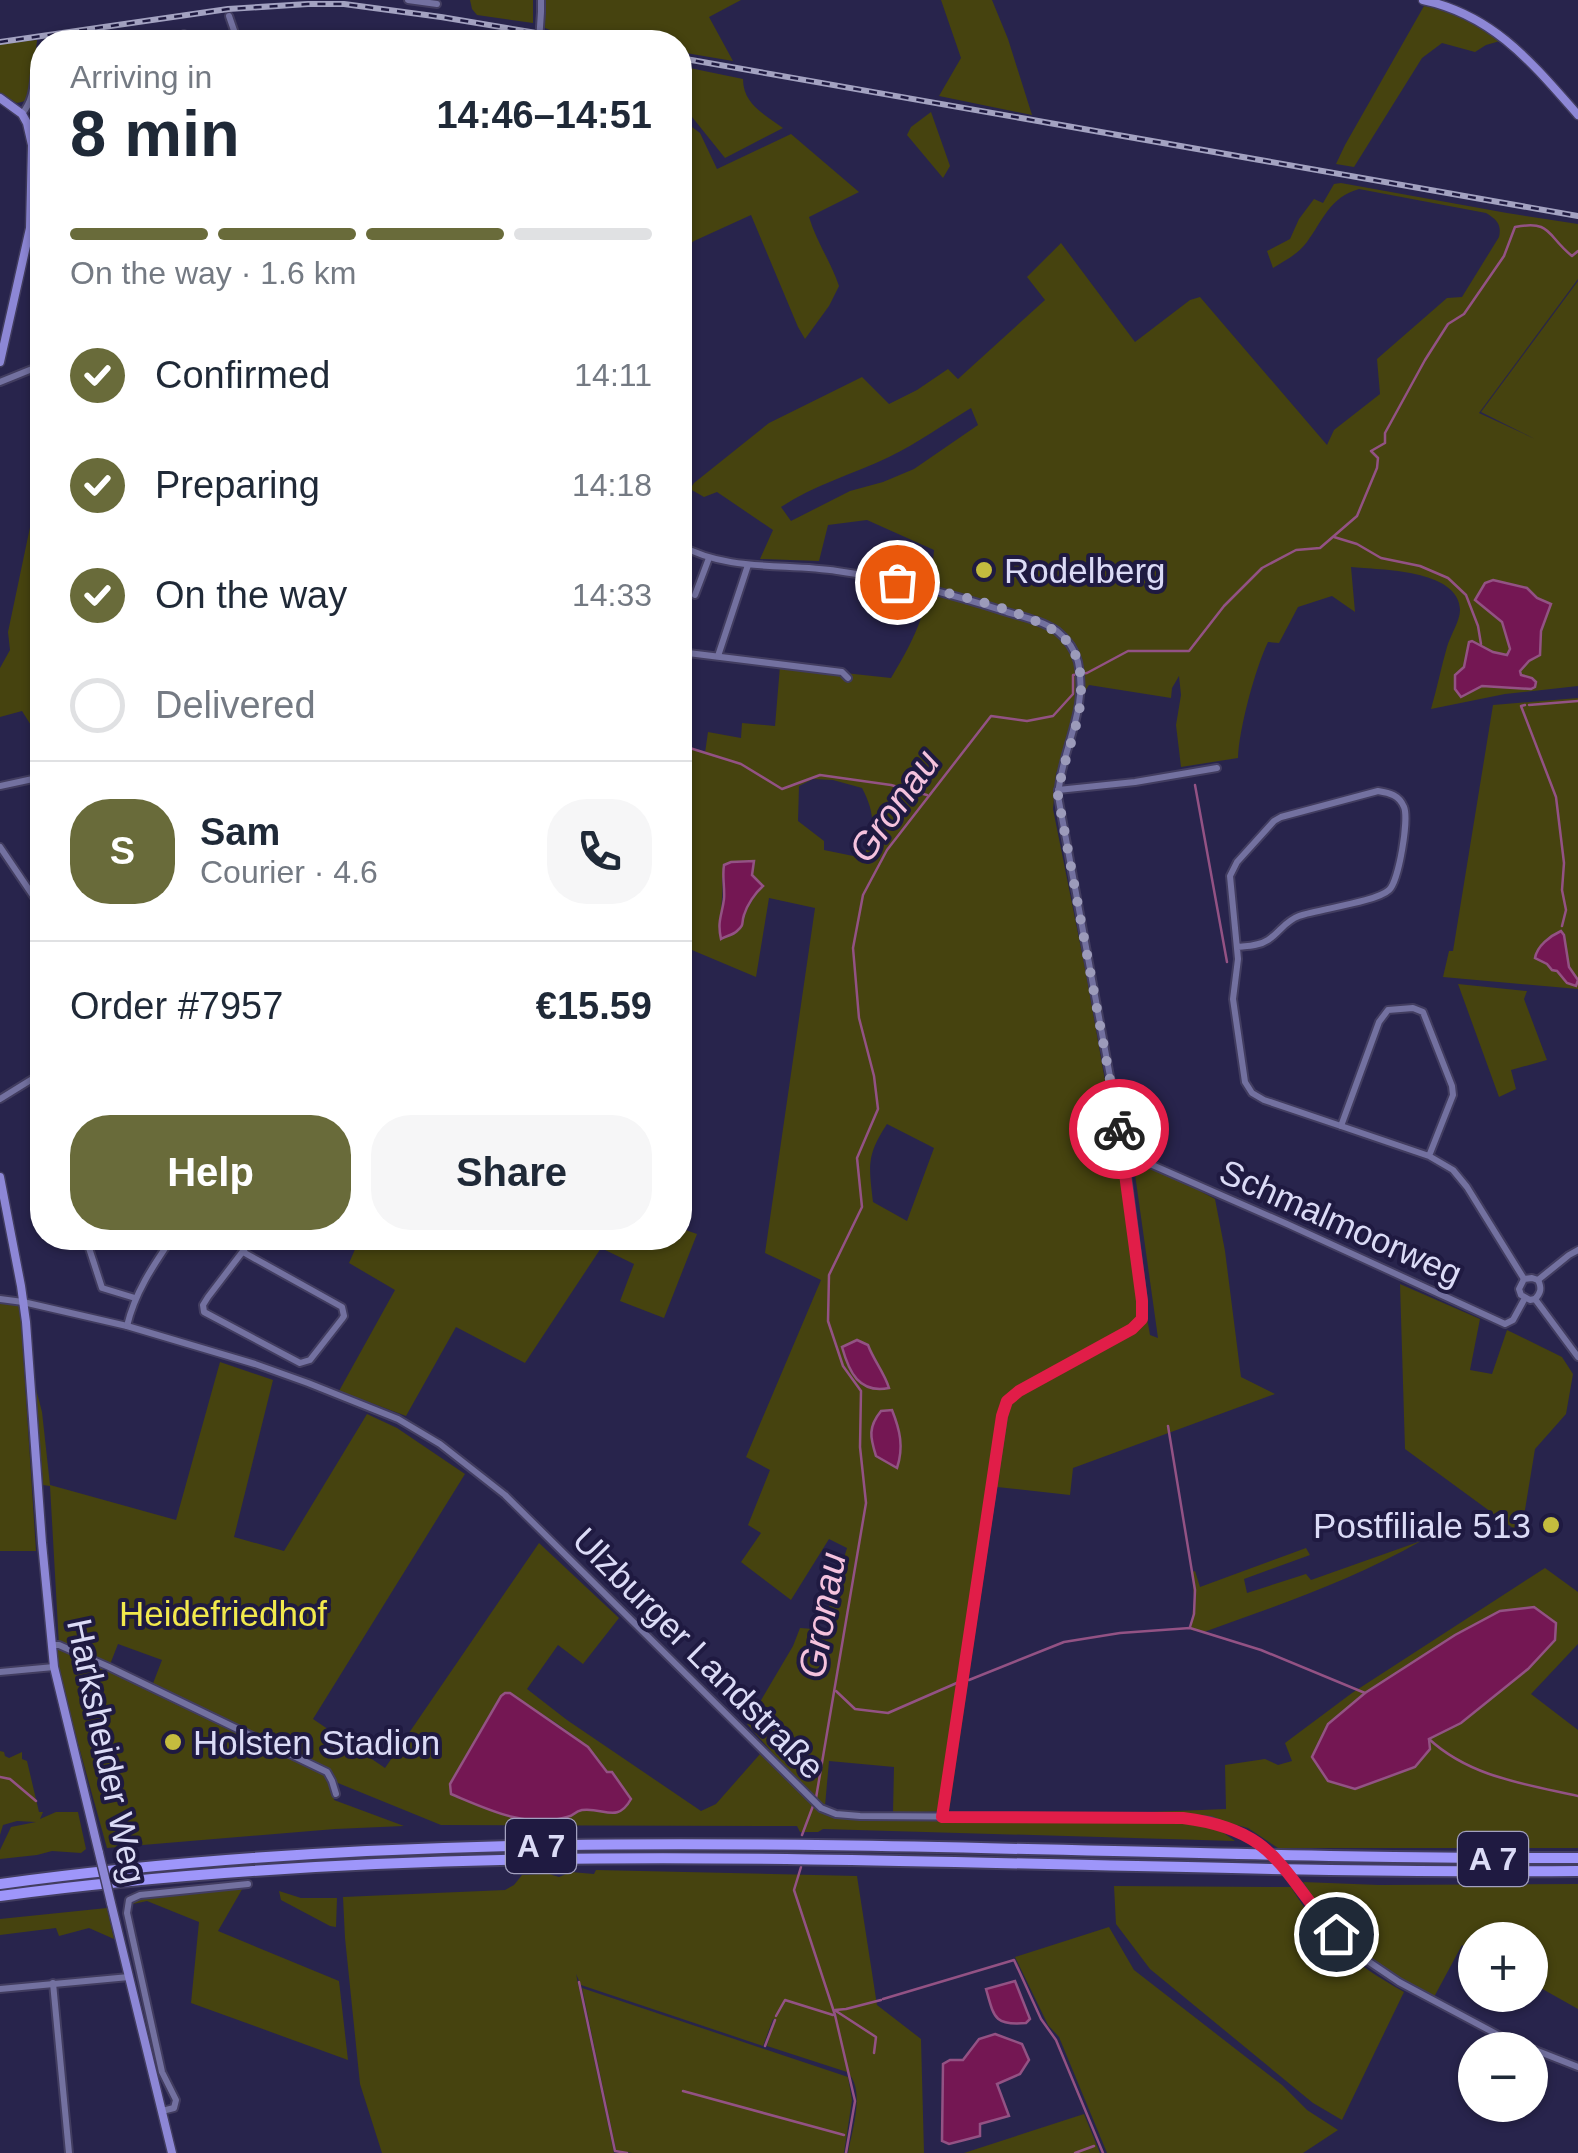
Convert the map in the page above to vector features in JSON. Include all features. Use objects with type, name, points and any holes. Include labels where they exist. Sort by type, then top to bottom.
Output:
[{"type":"highway","name":"A 7","points":[[0,1884],[319,1854],[531,1846],[1578,1858]]},
{"type":"highway","name":"A 7","points":[[0,1896],[246,1871],[564,1858],[782,1858],[1576,1872]]},
{"type":"main road","points":[[1423,0],[1456,10],[1500,34],[1578,115]]},
{"type":"main road","points":[[0,98],[22,114],[30,134]]},
{"type":"main road","points":[[0,362],[30,221]]},
{"type":"main road","name":"Harksheider Weg","points":[[0,1177],[24,1302],[54,1667],[172,2153]]},
{"type":"street","points":[[408,0],[437,4]]},
{"type":"street","points":[[540,30],[541,0]]},
{"type":"street","points":[[229,16],[234,30]]},
{"type":"street","points":[[22,114],[30,102]]},
{"type":"street","points":[[0,382],[30,370]]},
{"type":"street","points":[[692,550],[748,565],[837,571],[973,601],[1058,632],[1077,657],[1079,710],[1058,790],[1124,1152],[1142,1319],[1132,1329],[1007,1401],[942,1817]]},
{"type":"street","points":[[696,594],[710,558]]},
{"type":"street","points":[[718,656],[748,565]]},
{"type":"street","points":[[692,653],[842,672],[848,678]]},
{"type":"street","points":[[1058,790],[1217,768]]},
{"type":"street","points":[[0,786],[30,780]]},
{"type":"street","points":[[1238,947],[1265,942],[1293,918],[1378,896],[1391,888],[1406,820],[1400,800],[1378,791],[1288,814],[1274,821],[1237,862],[1230,876],[1238,947],[1233,999],[1244,1076],[1248,1088],[1264,1100],[1429,1156],[1453,1170],[1524,1280]]},
{"type":"street","points":[[0,847],[30,891]]},
{"type":"street","points":[[1342,1124],[1378,1022],[1388,1010],[1413,1008],[1423,1012],[1452,1086],[1429,1156]]},
{"type":"street","points":[[0,1098],[30,1079]]},
{"type":"street","name":"Schmalmoorweg","points":[[1124,1152],[1505,1324],[1513,1320],[1524,1298]]},
{"type":"street","points":[[89,1250],[102,1288],[135,1298]]},
{"type":"street","points":[[127,1326],[146,1275],[164,1250]]},
{"type":"street","points":[[1538,1280],[1578,1250]]},
{"type":"street","points":[[243,1252],[342,1307],[344,1316],[310,1360],[300,1363],[204,1312],[208,1297],[243,1252]]},
{"type":"street","points":[[1524,1280],[1538,1280],[1540,1294],[1524,1298],[1519,1289],[1524,1280]]},
{"type":"street","points":[[1536,1298],[1578,1357]]},
{"type":"street","name":"Ulzburger Landstraße","points":[[0,1299],[127,1326],[255,1364],[398,1419],[440,1444],[505,1495],[821,1808],[860,1816],[1183,1818],[1210,1822],[1244,1834],[1272,1854],[1350,1948],[1399,1982],[1502,2038],[1578,2067]]},
{"type":"street","points":[[52,1645],[114,1669],[326,1772],[336,1794]]},
{"type":"street","points":[[0,1672],[54,1667]]},
{"type":"street","points":[[162,2112],[174,2108],[176,2100],[162,2072],[127,1913],[130,1900],[140,1895],[248,1884]]},
{"type":"street","points":[[0,1989],[129,1976]]},
{"type":"street","points":[[53,1983],[68,2153]]},
{"type":"green space","points":[[470,0],[533,0],[533,23],[477,15]]},
{"type":"green space","points":[[544,0],[741,0],[709,17],[733,61],[692,54],[692,30],[545,28]]},
{"type":"green space","points":[[941,0],[992,0],[1032,115],[939,96],[961,58]]},
{"type":"green space","points":[[1424,6],[1465,17],[1485,27],[1500,41],[1475,52],[1442,43],[1422,58],[1354,167],[1336,164],[1345,145]]},
{"type":"green space","points":[[30,41],[30,87],[25,101],[17,103],[0,94],[0,44]]},
{"type":"green space","points":[[692,68],[743,79],[751,102],[783,128],[725,158],[692,117]]},
{"type":"green space","points":[[931,112],[950,166],[943,178],[907,135],[911,127]]},
{"type":"green space","points":[[692,127],[700,133],[717,169],[791,134],[859,192],[809,217],[839,286],[805,339],[751,215],[694,241]]},
{"type":"green space","points":[[1341,183],[1578,224],[1578,279],[1479,413],[1535,439],[1481,412],[1578,281],[1578,686],[1505,694],[1431,709],[1460,614],[1456,597],[1447,586],[1416,574],[1351,567],[1355,612],[1332,596],[1298,607],[1279,643],[1268,642],[1248,699],[1238,758],[1181,767],[1176,725],[1181,695],[1179,676],[1171,698],[1089,685],[1081,697],[1056,774],[1053,809],[1150,1335],[1158,1338],[1133,1160],[1215,1199],[1241,1377],[1275,1394],[1073,1468],[1070,1495],[997,1487],[949,1811],[893,1813],[894,1767],[829,1761],[825,1806],[807,1792],[747,1724],[800,1628],[835,1628],[825,1620],[847,1548],[829,1539],[791,1600],[741,1562],[761,1533],[748,1525],[770,1470],[746,1457],[821,1280],[765,1253],[815,908],[769,898],[756,977],[692,950],[692,750],[705,753],[708,732],[741,738],[742,723],[775,726],[780,666],[891,678],[922,617],[934,550],[867,520],[828,525],[819,561],[760,559],[773,530],[717,492],[704,497],[692,490],[692,486],[769,423],[862,377],[889,404],[948,369],[958,379],[1045,300],[1027,277],[1061,243],[1135,342],[1190,300],[1200,297],[1327,445],[1334,430],[1380,394],[1377,359],[1447,298],[1462,297],[1499,237],[1500,229],[1486,213],[1359,189],[1334,203],[1303,246],[1273,268],[1267,251],[1290,239],[1314,199],[1323,203],[1334,184]],"holes":[[[971,408],[978,425],[914,469],[850,491],[791,521],[781,507],[900,452]],[[813,779],[862,788],[872,823],[863,858],[824,850],[824,841],[798,821],[799,786]],[[754,861],[754,893],[742,925],[722,939],[722,878]],[[887,1124],[934,1148],[907,1221],[873,1202],[871,1162]]]},
{"type":"green space","points":[[30,527],[30,724],[22,711],[0,717],[0,668],[10,650],[8,632]]},
{"type":"green space","points":[[1578,698],[1578,989],[1443,977],[1449,951],[1453,951],[1493,705]]},
{"type":"green space","points":[[1458,984],[1527,991],[1524,999],[1547,1060],[1511,1070],[1516,1089],[1499,1097]]},
{"type":"green space","points":[[355,1250],[600,1250],[525,1363],[456,1327],[406,1416],[339,1391],[395,1290],[349,1263]]},
{"type":"green space","points":[[605,1250],[691,1250],[664,1318],[620,1301],[634,1264]]},
{"type":"green space","points":[[1400,1284],[1480,1319],[1470,1370],[1492,1374],[1507,1330],[1562,1357],[1573,1374],[1566,1414],[1535,1449],[1521,1534],[1405,1449]]},
{"type":"green space","points":[[0,1302],[20,1305],[36,1551],[0,1551]]},
{"type":"green space","name":"Heidefriedhof","points":[[220,1362],[273,1380],[234,1537],[284,1551],[367,1414],[397,1428],[465,1474],[313,1719],[385,1768],[539,1543],[619,1618],[583,1664],[558,1645],[527,1689],[701,1811],[716,1804],[760,1754],[819,1809],[841,1816],[1139,1821],[1200,1825],[1221,1831],[1235,1841],[823,1829],[800,1832],[797,1826],[441,1825],[333,1781],[334,1800],[404,1826],[107,1848],[61,1682],[50,1486],[43,1485],[36,1389],[50,1485],[176,1520]],"holes":[[[118,1644],[162,1660],[152,1686],[109,1667]],[[505,1693],[550,1719],[591,1750],[608,1774],[616,1813],[582,1810],[570,1817],[521,1819],[450,1794],[450,1784]]]},
{"type":"green space","points":[[1421,1541],[1369,1568],[1287,1602],[1204,1632],[1191,1630],[1192,1572],[1195,1571],[1200,1587],[1306,1548],[1310,1555],[1244,1579],[1247,1593],[1306,1574],[1311,1580]]},
{"type":"green space","points":[[1545,1568],[1578,1592],[1578,1644],[1531,1694],[1578,1730],[1578,1848],[1278,1848],[1248,1828],[1210,1818],[1151,1812],[1226,1809],[1225,1765],[1265,1759],[1278,1765],[1292,1761],[1285,1743],[1352,1693]],"holes":[[[1455,1635],[1502,1688],[1483,1706],[1429,1739],[1430,1749],[1312,1757],[1329,1723],[1365,1693]]]},
{"type":"green space","points":[[0,1751],[9,1758],[22,1752],[39,1812],[43,1812],[40,1819],[56,1812],[78,1812],[86,1849],[81,1853],[52,1851],[0,1859],[11,1827],[36,1822],[3,1825],[0,1835]]},
{"type":"green space","points":[[596,1870],[857,1876],[877,2005],[921,2039],[924,2153],[848,2153],[857,2099],[853,2079],[847,2072],[767,2046],[775,2019],[763,2046],[581,1985],[576,1974],[614,2153],[382,2153],[360,2084],[343,1897],[505,1890],[522,1875],[559,1877],[571,1872],[594,1874]]},
{"type":"green space","points":[[1303,1882],[1578,1884],[1578,2009],[1548,1992],[1548,1922],[1458,1922],[1458,1952],[1434,1997],[1360,1949]]},
{"type":"green space","points":[[237,1883],[244,1886],[218,1931],[339,1981],[348,2060],[191,2003],[199,1922],[147,1901],[133,1904],[132,1893]]},
{"type":"green space","points":[[1114,1886],[1291,1887],[1327,1936],[1368,1970],[1404,1992],[1342,2120],[1313,2103],[1150,1969],[1116,1924]]},
{"type":"green space","points":[[279,1891],[301,1898],[337,1898],[336,1927],[281,1900]]},
{"type":"green space","points":[[107,1908],[114,1939],[89,1928],[59,1936],[56,1928],[0,1935],[0,1919]]},
{"type":"green space","points":[[1109,1927],[1134,1970],[1282,2085],[1307,2110],[1338,2130],[1303,2153],[1107,2153],[1059,2037],[1048,2025],[1015,1957]]},
{"type":"green space","points":[[582,1988],[848,2077],[852,2100],[844,2153],[616,2150]]},
{"type":"green space","points":[[1084,2114],[1100,2153],[964,2153]]},
{"type":"shaded area","points":[[1493,580],[1527,588],[1551,604],[1541,631],[1540,655],[1520,671],[1536,682],[1535,687],[1482,686],[1461,697],[1455,689],[1455,675],[1464,667],[1469,642],[1507,655],[1510,649],[1502,622],[1475,600],[1485,583]]},
{"type":"shaded area","points":[[754,861],[752,875],[763,886],[749,903],[741,927],[721,939],[724,865]]},
{"type":"shaded area","points":[[1561,931],[1569,967],[1578,980],[1576,986],[1535,958],[1538,949]]},
{"type":"shaded area","points":[[857,1340],[868,1345],[889,1388],[870,1388],[852,1373],[842,1347]]},
{"type":"shaded area","points":[[892,1410],[900,1439],[897,1468],[876,1456],[872,1438],[872,1427],[881,1411]]},
{"type":"shaded area","points":[[1534,1607],[1556,1623],[1555,1640],[1528,1669],[1461,1723],[1429,1739],[1430,1749],[1415,1767],[1355,1789],[1328,1781],[1312,1757],[1328,1724],[1365,1693],[1455,1635],[1500,1611]]},
{"type":"shaded area","points":[[505,1693],[588,1747],[631,1799],[626,1807],[615,1813],[582,1810],[567,1817],[537,1821],[508,1816],[451,1794],[450,1784]]},
{"type":"shaded area","points":[[1015,1981],[1030,2019],[1026,2023],[1007,2023],[997,2018],[986,1989]]},
{"type":"shaded area","points":[[995,2034],[1022,2044],[1029,2060],[1020,2074],[997,2084],[1009,2116],[980,2124],[980,2136],[949,2144],[942,2141],[943,2064],[963,2060],[979,2039]]},
{"type":"waterway","name":"Gronau","points":[[802,1835],[816,1798],[866,1503],[860,1447],[861,1391],[843,1366],[828,1321],[829,1275],[862,1207],[857,1158],[878,1109],[859,1018],[853,948],[863,895],[887,850],[991,716],[1027,721],[1053,716],[1073,694],[1073,675],[1087,673],[1128,651],[1189,651],[1224,606],[1262,568],[1296,550],[1320,548],[1357,516],[1377,468],[1378,458],[1371,451],[1385,443],[1385,433],[1425,360],[1448,324],[1464,314],[1504,256],[1515,227],[1542,228],[1572,256],[1578,251]]},
{"type":"waterway","points":[[1334,537],[1381,558],[1420,566],[1448,578],[1466,595],[1481,644]]},
{"type":"waterway","points":[[1529,705],[1578,701]]},
{"type":"waterway","points":[[1525,705],[1521,706],[1556,797],[1564,863],[1562,890],[1566,910],[1562,926]]},
{"type":"waterway","points":[[692,749],[741,764],[782,789],[820,775],[891,785],[927,795]]},
{"type":"waterway","points":[[1195,785],[1227,962]]},
{"type":"waterway","points":[[1168,1426],[1195,1590],[1190,1627]]},
{"type":"waterway","points":[[969,1680],[1064,1642],[1190,1628],[1261,1650],[1365,1693]]},
{"type":"waterway","points":[[836,1691],[855,1709],[888,1713],[959,1682]]},
{"type":"waterway","points":[[1429,1739],[1480,1771],[1578,1796]]},
{"type":"waterway","points":[[0,1777],[10,1779],[36,1801]]},
{"type":"waterway","name":"Gronau","points":[[801,1867],[794,1890],[835,2015],[855,2101],[846,2153]]},
{"type":"waterway","points":[[883,1999],[1014,1960],[1041,2019],[1056,2040],[1103,2153]]},
{"type":"waterway","points":[[579,1982],[615,2151],[627,2153]]},
{"type":"waterway","points":[[776,2016],[785,2000],[833,2015]]},
{"type":"waterway","points":[[835,2010],[881,2000]]},
{"type":"waterway","points":[[836,2011],[876,2037],[874,2053]]},
{"type":"waterway","points":[[765,2046],[775,2020]]},
{"type":"waterway","points":[[683,2091],[844,2135]]},
{"type":"waterway","points":[[1075,2153],[1094,2146]]},
{"type":"railway","points":[[83,30],[228,9],[308,4],[344,4],[519,30]]},
{"type":"railway","points":[[0,42],[30,38]]},
{"type":"railway","points":[[692,60],[1578,216]]},
{"type":"way so far","points":[[897,582],[1045,625],[1069,642],[1077,657],[1079,710],[1058,796],[1119,1129]]},
{"type":"place","name":"Rodelberg","points":[[984,570]]},
{"type":"place","name":"Postfiliale 513","points":[[1551,1525]]},
{"type":"place","name":"Holsten Stadion","points":[[173,1742]]},
{"type":"route","points":[[1119,1129],[1138,1258],[1142,1319],[1132,1329],[1007,1401],[942,1817],[1127,1816],[1210,1822],[1244,1834],[1272,1854],[1336,1934]]}]
